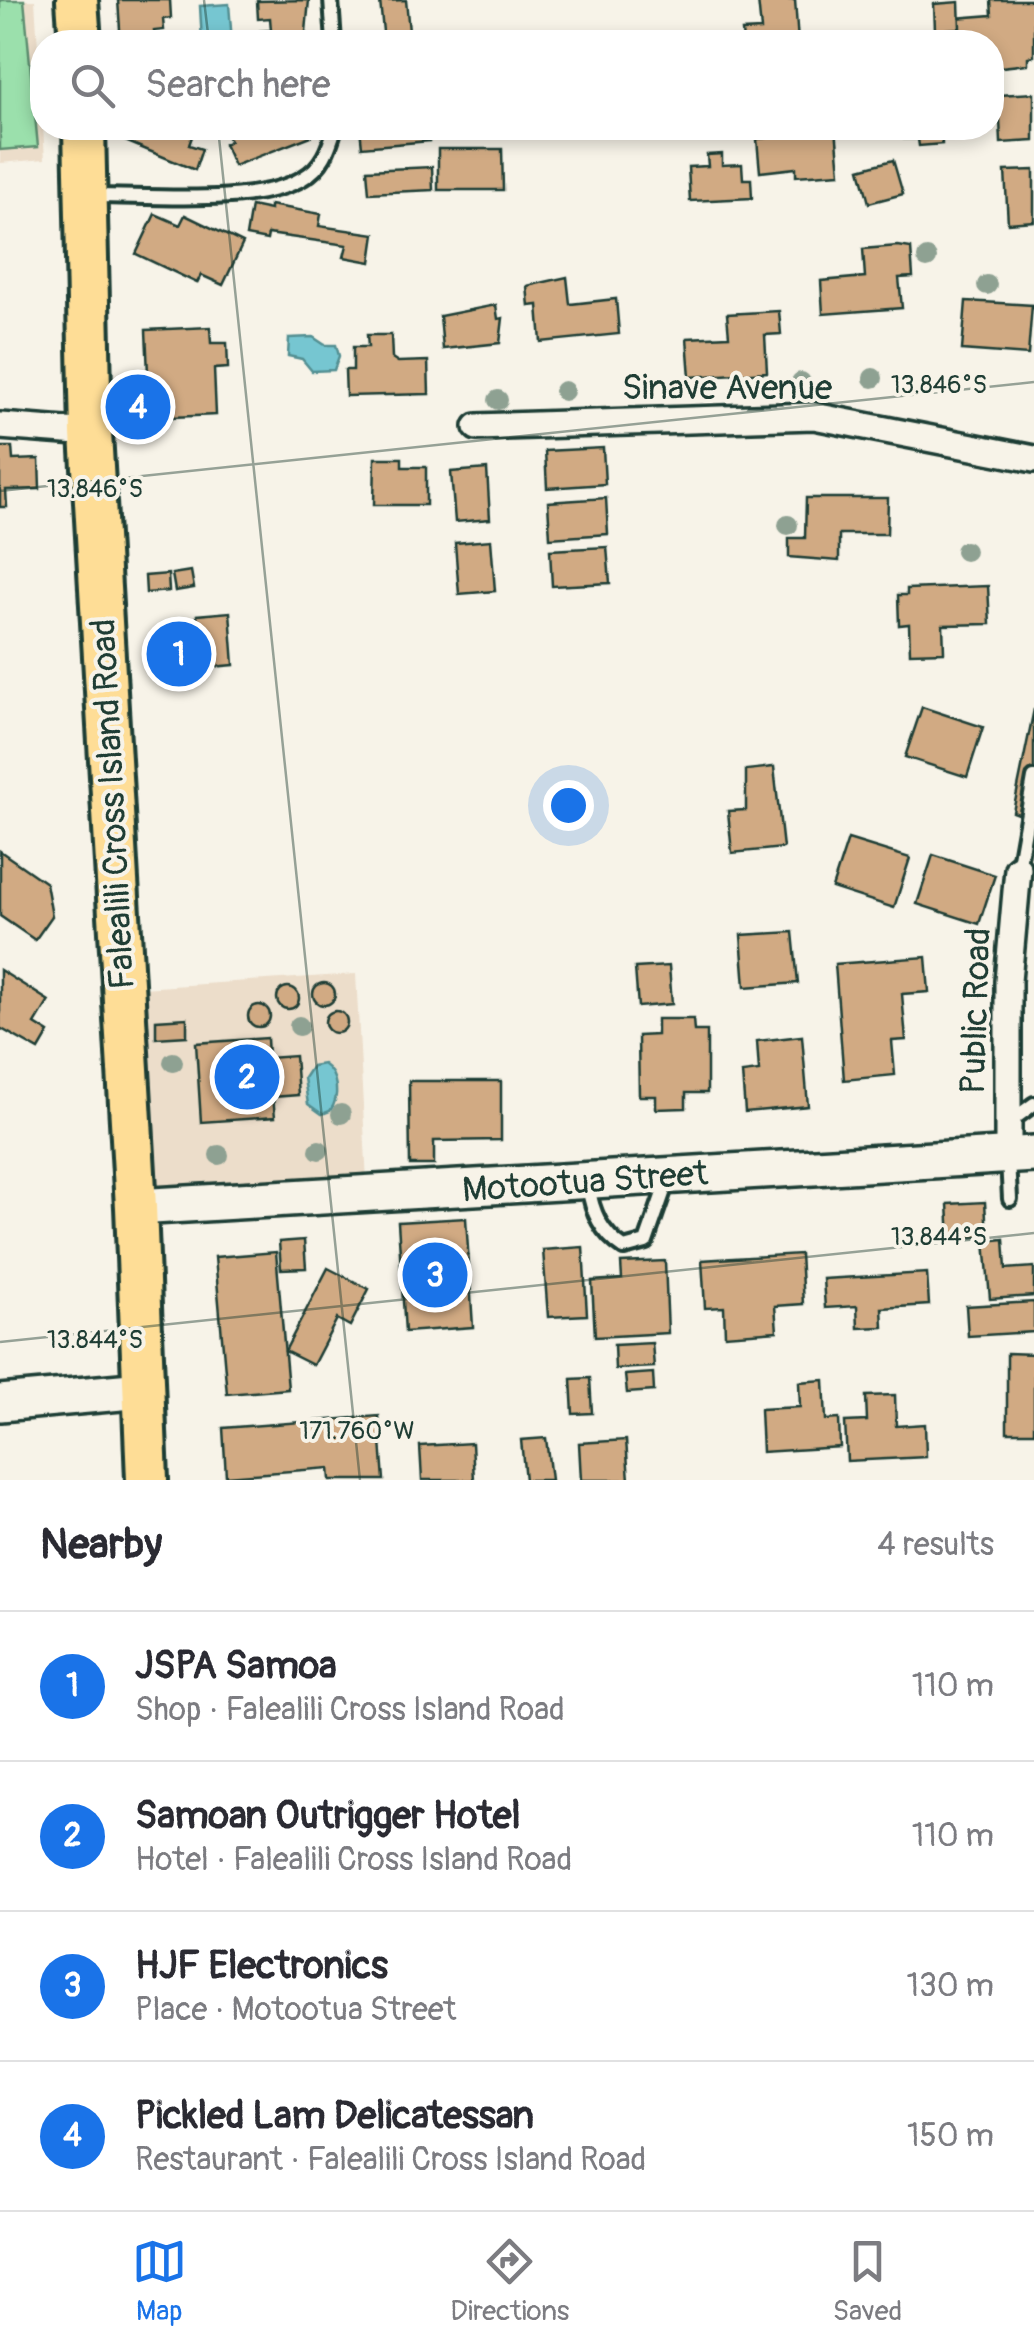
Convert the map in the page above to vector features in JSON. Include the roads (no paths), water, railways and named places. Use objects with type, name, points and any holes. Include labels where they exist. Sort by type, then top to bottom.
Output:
[{"type":"main road","points":[[77,0],[79,30]]},
{"type":"main road","name":"Falealili Cross Island Road","points":[[84,140],[91,434],[136,1207],[147,1480]]},
{"type":"main road","name":"Motootua Street","points":[[136,1207],[669,1177],[1017,1145]]},
{"type":"main road","points":[[0,1403],[142,1390]]},
{"type":"street","name":"Sinave Avenue","points":[[477,428],[814,416],[1034,459]]},
{"type":"street","points":[[0,426],[91,434]]},
{"type":"street","name":"Public Road","points":[[1017,1145],[1008,980],[1018,869]]},
{"type":"lane","points":[[330,0],[333,30]]},
{"type":"lane","points":[[86,196],[253,192],[291,184],[318,166],[330,140]]},
{"type":"lane","points":[[1018,869],[1034,778]]},
{"type":"lane","points":[[1010,1199],[1017,1145],[1034,1104]]},
{"type":"lane","points":[[587,1182],[591,1205],[607,1237],[624,1248],[646,1242],[669,1177]]},
{"type":"water","points":[[229,4],[231,30],[201,30],[200,6]]},
{"type":"water","points":[[313,337],[325,345],[336,345],[339,356],[334,370],[312,371],[302,359],[288,356],[289,338]]},
{"type":"water","points":[[323,1064],[332,1074],[336,1093],[330,1111],[322,1114],[308,1104],[304,1078],[312,1066]]},
{"type":"place","name":"Pickled Lam Delicatessan","points":[[138,407]]},
{"type":"place","name":"JSPA Samoa","points":[[179,654]]},
{"type":"place","name":"Samoan Outrigger Hotel","points":[[247,1077]]},
{"type":"place","name":"HJF Electronics","points":[[435,1275]]}]
